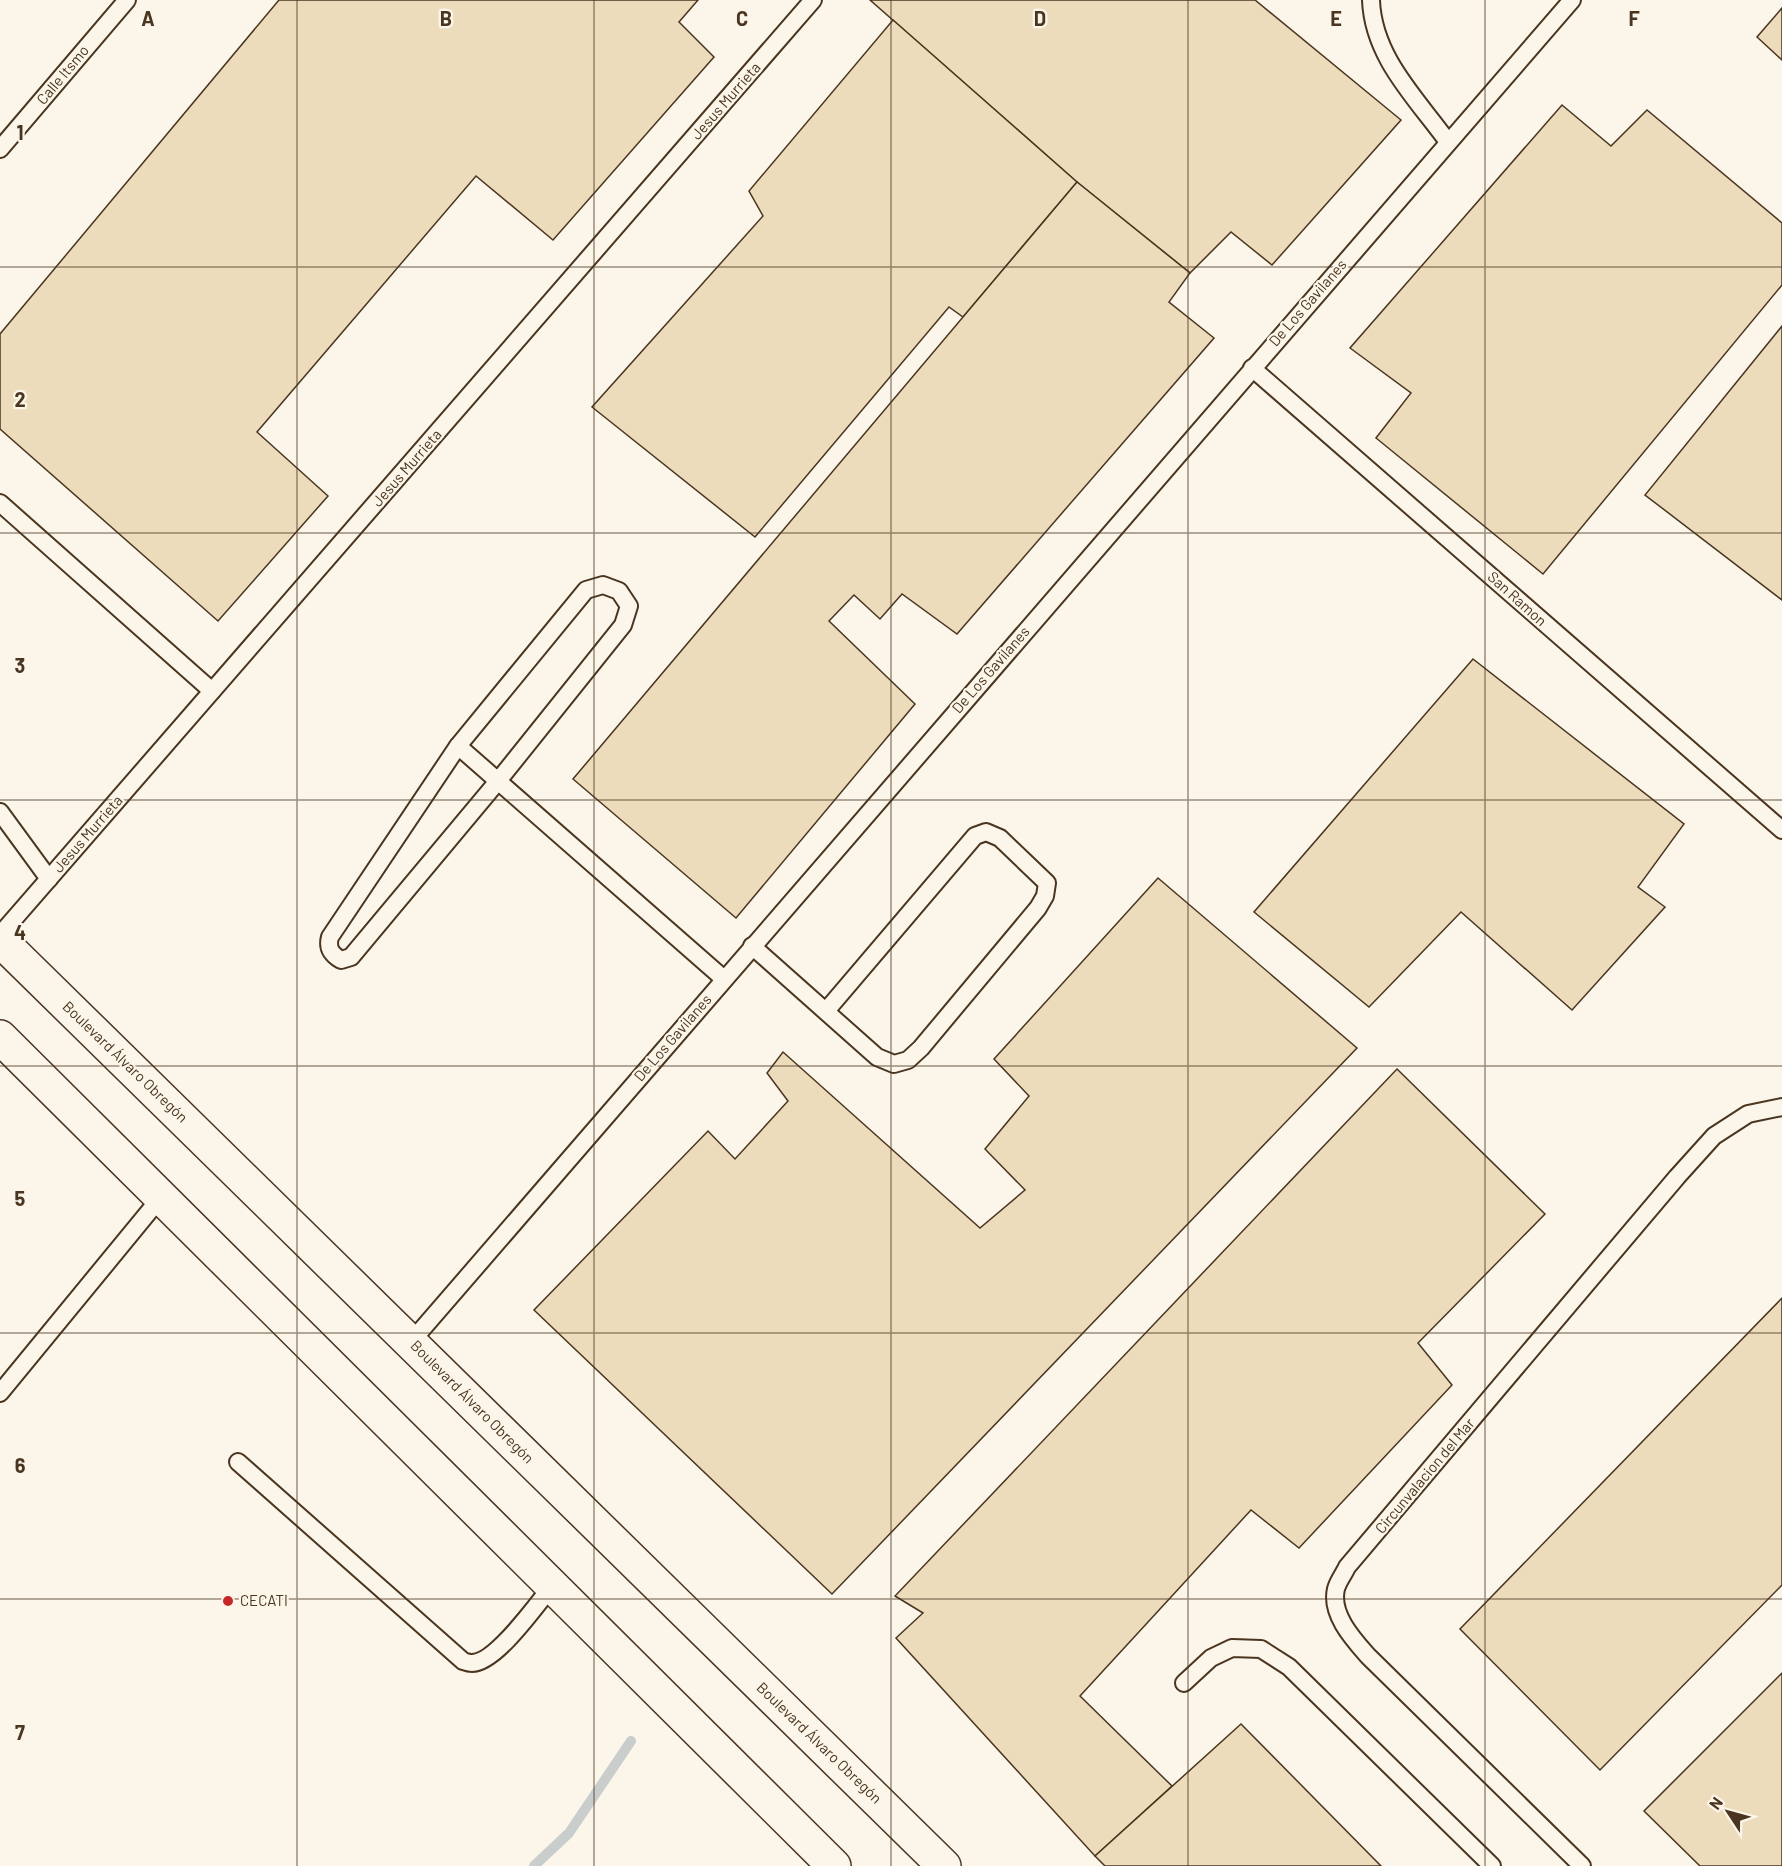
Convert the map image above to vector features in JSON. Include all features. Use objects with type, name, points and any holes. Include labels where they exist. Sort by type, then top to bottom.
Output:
[{"type":"highway","name":"Boulevard Álvaro Obregón","points":[[0,937],[944,1866]]},
{"type":"highway","points":[[0,1036],[834,1866]]},
{"type":"lane","name":"Calle Itsmo","points":[[0,149],[127,0]]},
{"type":"lane","name":"Jesus Murrieta","points":[[0,937],[813,0]]},
{"type":"lane","points":[[1371,0],[1373,22],[1380,47],[1389,63],[1448,142]]},
{"type":"lane","name":"De Los Gavilanes","points":[[411,1342],[1572,0]]},
{"type":"lane","name":"San Ramon","points":[[1252,368],[1782,830]]},
{"type":"lane","points":[[0,503],[212,691]]},
{"type":"lane","points":[[603,585],[619,591],[629,606],[623,625],[498,782],[351,957],[341,960],[333,954],[328,945],[330,937],[458,746],[586,590],[603,585]]},
{"type":"lane","points":[[458,746],[724,979]]},
{"type":"lane","points":[[0,812],[49,879]]},
{"type":"lane","points":[[752,946],[877,1057],[894,1064],[908,1060],[921,1048],[1038,908],[1046,896],[1047,883],[1000,838],[986,832],[975,836],[826,1011]]},
{"type":"lane","name":"Circunvalacion del Mar","points":[[1581,1866],[1368,1656],[1347,1631],[1338,1612],[1336,1590],[1347,1567],[1714,1136],[1748,1114],[1782,1107]]},
{"type":"lane","points":[[0,1393],[161,1197]]},
{"type":"lane","points":[[238,1462],[463,1661],[474,1663],[488,1657],[502,1646],[552,1586]]},
{"type":"lane","points":[[1184,1683],[1211,1658],[1232,1648],[1261,1649],[1289,1667],[1492,1866]]},
{"type":"building","points":[[279,0],[698,0],[679,22],[714,57],[553,240],[476,176],[257,432],[328,496],[218,621],[0,429],[0,334]]},
{"type":"building","points":[[870,0],[1255,0],[1401,120],[1272,265],[1231,232],[1190,273],[1077,182]]},
{"type":"building","points":[[1782,8],[1782,60],[1757,37]]},
{"type":"building","points":[[893,20],[1077,182],[963,317],[949,307],[755,537],[592,407],[763,216],[749,191]]},
{"type":"building","points":[[1562,105],[1611,146],[1647,110],[1782,223],[1782,285],[1543,574],[1376,438],[1411,393],[1350,348]]},
{"type":"building","points":[[1077,182],[1190,273],[1169,302],[1214,338],[957,634],[902,594],[880,619],[854,595],[829,621],[915,704],[736,918],[573,779]]},
{"type":"building","points":[[1782,326],[1782,600],[1645,495]]},
{"type":"building","points":[[1473,659],[1684,824],[1638,887],[1665,907],[1572,1010],[1461,912],[1369,1007],[1254,912]]},
{"type":"building","points":[[1158,878],[1357,1048],[832,1594],[534,1310],[708,1131],[735,1159],[788,1101],[767,1073],[783,1052],[980,1228],[1025,1190],[985,1149],[1029,1096],[994,1059]]},
{"type":"building","points":[[1397,1069],[1545,1214],[1418,1343],[1452,1385],[1299,1548],[1251,1510],[1080,1696],[1172,1786],[1095,1856],[896,1638],[923,1613],[895,1596]]},
{"type":"building","points":[[1782,1298],[1782,1585],[1600,1770],[1460,1629]]},
{"type":"building","points":[[1782,1673],[1782,1866],[1700,1866],[1644,1811]]},
{"type":"building","points":[[1241,1724],[1381,1866],[1105,1866],[1095,1856]]},
{"type":"waterway","points":[[534,1866],[569,1833],[631,1741]]},
{"type":"place","name":"CECATI","points":[[228,1601]]}]
